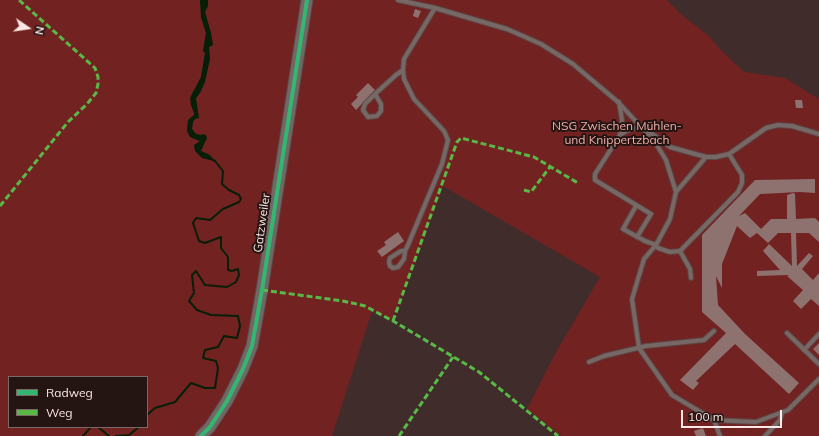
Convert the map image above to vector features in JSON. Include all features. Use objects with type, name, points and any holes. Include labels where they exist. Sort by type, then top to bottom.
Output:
[{"type":"street","name":"Gatzweiler","points":[[201,436],[210,427],[227,401],[244,369],[252,346],[307,0]]},
{"type":"lane","points":[[398,0],[435,8],[507,29],[541,44],[573,64],[618,102],[642,126],[655,142],[666,160],[676,192]]},
{"type":"lane","points":[[405,251],[401,251],[393,255],[389,260],[390,266],[394,268],[398,267],[404,259],[405,251],[442,164],[448,140],[444,131],[414,99],[404,80],[403,70],[404,60],[435,8]]},
{"type":"lane","points":[[375,94],[381,104],[381,111],[377,116],[368,117],[364,113],[365,104],[375,94],[403,70]]},
{"type":"lane","points":[[618,102],[622,120],[620,135]]},
{"type":"lane","points":[[642,126],[670,147],[706,157],[716,157],[729,154],[766,128],[778,125],[792,126],[819,134]]},
{"type":"lane","points":[[637,237],[651,214],[595,180],[595,174],[620,135],[626,131],[642,126]]},
{"type":"lane","points":[[636,206],[623,229],[656,245],[658,248],[670,252],[680,251],[738,192],[742,183],[742,175],[729,154]]},
{"type":"lane","points":[[706,157],[676,192],[670,219],[656,245],[644,259],[632,299],[639,348],[672,395],[714,420],[756,422],[788,410],[819,379]]},
{"type":"lane","points":[[680,251],[690,269],[691,278]]},
{"type":"lane","points":[[589,362],[604,356],[646,346],[704,340],[714,331]]},
{"type":"lane","points":[[787,333],[819,364]]},
{"type":"lane","points":[[804,350],[819,334]]},
{"type":"lane","points":[[765,436],[780,420],[782,412]]},
{"type":"lane","points":[[714,420],[720,436]]},
{"type":"green space","points":[[0,0],[200,0],[201,17],[206,33],[203,51],[205,53],[201,77],[196,88],[192,92],[191,105],[194,115],[188,120],[187,131],[190,137],[200,142],[196,144],[195,151],[202,157],[210,160],[210,155],[201,151],[201,135],[196,134],[192,129],[195,119],[196,98],[200,93],[210,59],[209,47],[212,45],[211,33],[205,12],[208,6],[208,0],[304,0],[249,346],[232,386],[198,436],[0,436]]},
{"type":"green space","name":"NSG Zwischen Mühlen- und Knippertzbach","points":[[307,0],[667,0],[683,16],[709,36],[744,72],[785,78],[819,99],[819,436],[561,436],[527,409],[555,354],[600,277],[443,186],[393,322],[372,311],[332,436],[201,436],[243,369]],"holes":[[[413,262],[393,320],[371,309],[392,319]]]},
{"type":"shaded area","points":[[200,0],[208,0],[208,6],[205,12],[213,45],[209,47],[210,59],[205,82],[196,98],[199,118],[195,119],[193,122],[192,129],[196,134],[206,135],[207,138],[201,151],[210,155],[213,159],[210,160],[202,158],[195,151],[194,145],[200,141],[190,137],[187,131],[188,120],[194,115],[190,98],[201,77],[205,53],[203,51],[206,33],[201,17]]},
{"type":"building","points":[[415,9],[421,11],[418,18],[413,16]]},
{"type":"building","points":[[368,83],[375,90],[356,110],[351,104],[358,97],[356,95]]},
{"type":"building","points":[[795,100],[802,100],[803,108],[796,108]]},
{"type":"building","points":[[815,179],[815,193],[800,192],[760,194],[739,216],[745,213],[761,229],[771,219],[787,219],[787,195],[793,193],[795,194],[796,219],[815,218],[819,222],[819,242],[809,233],[796,233],[797,266],[809,253],[813,256],[802,269],[813,280],[819,273],[819,306],[811,299],[801,309],[793,301],[803,290],[787,276],[789,275],[757,276],[757,271],[780,270],[763,251],[769,244],[792,266],[791,233],[778,233],[768,243],[757,233],[750,238],[737,226],[722,264],[722,288],[716,276],[718,305],[745,334],[799,383],[789,394],[735,344],[696,381],[699,383],[693,390],[680,380],[726,333],[702,312],[702,235],[755,180]]},
{"type":"building","points":[[398,232],[404,241],[382,257],[377,251],[386,245],[384,242]]},
{"type":"building","points":[[819,343],[819,355],[813,349]]},
{"type":"building","points":[[703,428],[706,436],[696,436],[694,431]]},
{"type":"waterway","points":[[148,414],[155,408],[175,402],[191,383],[205,388],[215,388],[218,368],[216,361],[203,358],[205,350],[218,347],[224,336],[237,338],[240,326],[238,316],[211,315],[197,310],[189,301],[194,293],[192,275],[196,271],[205,285],[227,287],[236,282],[239,275],[238,269],[232,271],[228,270],[228,257],[221,248],[221,237],[205,243],[199,241],[193,223],[196,218],[210,220],[223,209],[239,202],[241,199],[239,195],[229,190],[222,184],[223,171],[215,161],[211,159]]},
{"type":"waterway","points":[[83,436],[90,428]]},
{"type":"waterway","points":[[99,428],[109,436]]},
{"type":"waterway","points":[[116,436],[129,435],[138,428]]},
{"type":"marked path","points":[[0,206],[68,122],[96,93],[98,84],[98,77],[95,68],[19,0]]},
{"type":"marked path","points":[[393,321],[457,142],[461,138],[534,157],[578,183]]},
{"type":"marked path","points":[[524,190],[531,192],[550,167]]},
{"type":"marked path","points":[[262,290],[343,301],[365,306],[479,372],[558,436]]},
{"type":"marked path","points":[[399,436],[453,357]]},
{"type":"cycle path","points":[[201,436],[210,427],[227,401],[243,369],[252,346],[307,0]]}]
